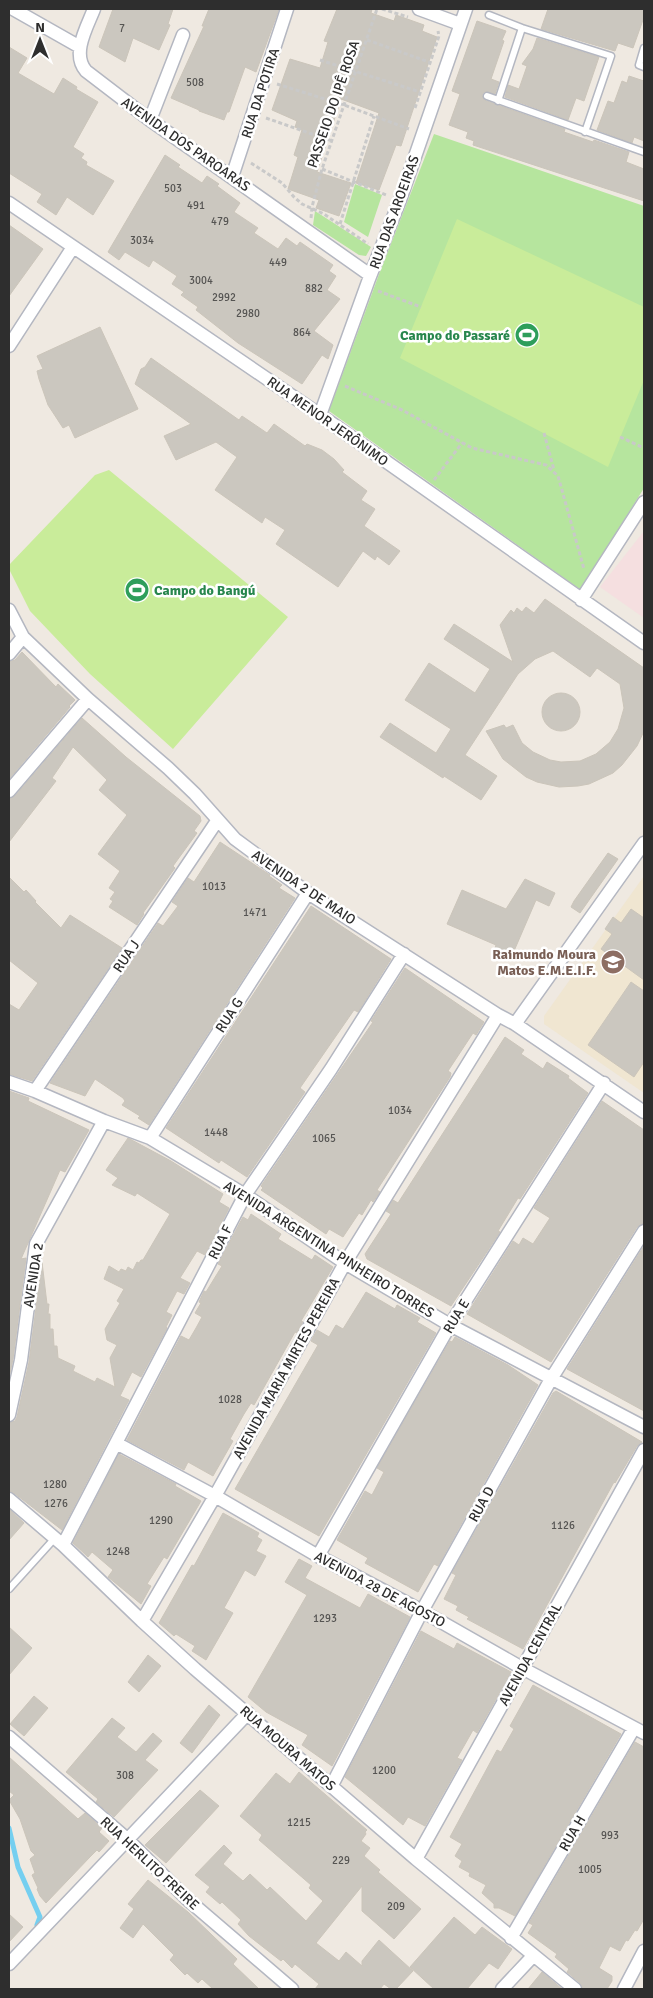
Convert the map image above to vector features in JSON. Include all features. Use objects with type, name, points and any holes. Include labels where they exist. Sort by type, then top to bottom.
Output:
[{"type":"street","points":[[13,9],[80,47],[94,9]]},
{"type":"street","name":"RUA DA POTIRA","points":[[232,178],[287,9]]},
{"type":"street","name":"RUA DAS AROEIRAS","points":[[320,415],[370,275],[400,200],[466,9]]},
{"type":"street","points":[[417,14],[460,24]]},
{"type":"street","points":[[150,120],[183,35]]},
{"type":"street","name":"AVENIDA DOS PAROARAS","points":[[80,47],[83,69],[150,120],[370,275]]},
{"type":"street","name":"RUA MENOR JERÔNIMO","points":[[9,203],[320,415],[644,643]]},
{"type":"street","points":[[9,346],[73,247]]},
{"type":"street","points":[[581,600],[644,502]]},
{"type":"street","name":"AVENIDA 2 DE MAIO","points":[[9,610],[23,637],[88,699],[168,768],[195,794],[235,840],[308,893],[515,1024],[644,1112]]},
{"type":"street","points":[[9,654],[23,637]]},
{"type":"street","points":[[9,791],[88,699]]},
{"type":"street","name":"RUA J","points":[[36,1091],[217,821]]},
{"type":"street","points":[[515,1024],[644,844]]},
{"type":"street","name":"RUA G","points":[[150,1138],[308,893]]},
{"type":"street","name":"RUA F","points":[[59,1542],[116,1443],[245,1195],[331,1069],[404,954]]},
{"type":"street","name":"AVENIDA MARIA MIRTES PEREIRA","points":[[142,1621],[215,1496],[345,1263],[498,1015]]},
{"type":"street","name":"AVENIDA ARGENTINA PINHEIRO TORRES","points":[[9,1082],[36,1091],[104,1121],[150,1138],[245,1195],[345,1263],[450,1325],[644,1428]]},
{"type":"street","name":"RUA E","points":[[318,1556],[450,1325],[604,1083]]},
{"type":"street","name":"AVENIDA 2","points":[[9,1414],[21,1360],[36,1244],[104,1121]]},
{"type":"street","name":"RUA D","points":[[332,1786],[422,1611],[551,1379],[644,1231]]},
{"type":"street","name":"AVENIDA 28 DE AGOSTO","points":[[116,1443],[215,1496],[318,1556],[422,1611],[522,1668],[639,1730]]},
{"type":"street","name":"AVENIDA CENTRAL","points":[[416,1859],[644,1450]]},
{"type":"street","name":"RUA MOURA MATOS","points":[[9,1499],[59,1542],[142,1621],[416,1859],[575,1989]]},
{"type":"street","points":[[9,1964],[248,1713]]},
{"type":"street","name":"RUA H","points":[[511,1938],[639,1730]]},
{"type":"street","name":"RUA HERLITO FREIRE","points":[[9,1737],[128,1840],[188,1899],[292,1989]]},
{"type":"street","points":[[624,1989],[644,1951]]},
{"type":"street","points":[[502,1989],[533,1956]]},
{"type":"lane","points":[[489,15],[522,28],[611,56],[585,132]]},
{"type":"lane","points":[[498,101],[522,28]]},
{"type":"lane","points":[[644,48],[638,65],[644,67]]},
{"type":"lane","points":[[486,96],[644,152]]},
{"type":"lane","points":[[9,1589],[59,1542]]},
{"type":"path","name":"PASSEIO DO IPÊ ROSA","points":[[312,207],[322,169],[377,9]]},
{"type":"path","points":[[382,9],[417,14]]},
{"type":"path","points":[[414,111],[439,36],[436,28]]},
{"type":"path","points":[[367,40],[429,62]]},
{"type":"path","points":[[320,60],[420,92]]},
{"type":"path","points":[[276,84],[344,105],[408,129]]},
{"type":"path","points":[[340,224],[374,116]]},
{"type":"path","points":[[264,117],[332,141]]},
{"type":"path","points":[[407,134],[411,120]]},
{"type":"path","points":[[240,155],[282,183],[302,204],[312,207],[340,224],[369,245],[372,236]]},
{"type":"path","points":[[322,169],[354,181],[385,197],[389,186]]},
{"type":"path","points":[[386,292],[421,308]]},
{"type":"path","points":[[333,381],[402,410],[472,448],[546,465],[554,471],[558,476],[589,587]]},
{"type":"path","points":[[544,433],[554,471]]},
{"type":"path","points":[[620,437],[644,448]]},
{"type":"path","points":[[426,490],[462,443]]},
{"type":"shaded area","points":[[644,531],[644,618],[600,587]]},
{"type":"shaded area","name":"Raimundo Moura Matos E.M.E.I.F.","points":[[644,876],[644,1093],[544,1024],[544,1016]]},
{"type":"green space","points":[[434,134],[644,206],[644,488],[581,590],[329,411],[378,277]]},
{"type":"green space","points":[[355,184],[382,195],[368,237],[344,222]]},
{"type":"green space","points":[[315,211],[371,247],[366,256],[359,255],[313,225]]},
{"type":"green space","name":"Campo do Passaré","points":[[457,219],[644,307],[644,380],[608,467],[400,358]]},
{"type":"green space","name":"Campo do Bangú","points":[[109,470],[288,617],[173,749],[90,674],[30,611],[9,569],[9,565],[95,475]]},
{"type":"building","points":[[113,9],[173,9],[168,24],[170,25],[159,50],[133,38],[125,62],[99,47]]},
{"type":"building","points":[[209,9],[279,9],[256,72],[245,67],[229,112],[227,112],[224,120],[171,98],[204,26],[202,26]]},
{"type":"building","points":[[337,9],[372,9],[371,13],[394,21],[396,15],[424,25],[422,31],[437,37],[401,146],[396,145],[379,190],[356,183],[379,113],[341,99],[317,172],[351,183],[339,216],[316,208],[319,200],[288,189],[298,157],[294,155],[302,130],[295,127],[297,121],[272,110],[290,59],[320,68],[328,42],[324,41]]},
{"type":"building","points":[[548,9],[644,9],[644,17],[633,48],[618,43],[615,51],[541,29]]},
{"type":"building","points":[[477,21],[506,31],[491,79],[499,82],[495,94],[484,92],[482,95],[484,100],[565,129],[564,132],[629,152],[626,162],[644,169],[644,201],[473,145],[474,141],[466,138],[468,132],[449,125],[460,94],[452,91]]},
{"type":"building","points":[[537,38],[599,57],[584,101],[576,98],[568,120],[505,97],[508,85],[519,89],[527,66],[522,64],[533,49]]},
{"type":"building","points":[[9,47],[27,58],[18,73],[54,94],[63,78],[77,87],[76,89],[98,102],[73,147],[84,154],[81,158],[87,162],[86,165],[114,181],[93,215],[67,197],[56,215],[37,202],[42,194],[9,173]]},
{"type":"building","points":[[629,76],[644,81],[644,141],[634,137],[632,143],[597,130],[608,101],[614,103],[622,81],[627,83]]},
{"type":"building","points":[[165,155],[180,165],[178,167],[202,183],[207,176],[219,184],[217,186],[240,203],[234,212],[258,228],[254,233],[278,249],[286,238],[297,246],[300,242],[333,265],[329,271],[336,276],[327,290],[340,299],[314,331],[333,345],[328,359],[322,355],[302,384],[238,343],[196,310],[198,307],[181,295],[184,292],[172,284],[177,276],[153,260],[149,267],[125,252],[119,260],[108,252]]},
{"type":"building","points":[[9,225],[43,249],[9,296]]},
{"type":"building","points":[[100,327],[138,409],[75,438],[69,425],[63,428],[48,405],[37,371],[43,369],[37,356]]},
{"type":"building","points":[[151,358],[239,420],[242,416],[267,433],[274,424],[305,446],[307,444],[322,450],[334,459],[344,470],[342,472],[367,491],[361,500],[375,509],[364,526],[400,551],[389,565],[377,556],[375,560],[363,551],[338,587],[276,544],[285,530],[265,517],[262,523],[215,490],[237,457],[216,442],[176,460],[164,436],[191,424],[135,384],[141,369],[145,367]]},
{"type":"building","points":[[545,599],[644,668],[644,731],[637,746],[613,773],[589,784],[578,786],[559,787],[537,782],[526,777],[503,759],[486,731],[504,725],[506,728],[513,725],[522,743],[533,752],[550,760],[561,762],[580,761],[596,754],[610,742],[618,729],[624,708],[620,684],[597,668],[590,677],[553,651],[535,659],[518,674],[465,755],[497,776],[481,800],[380,737],[390,723],[436,753],[451,729],[405,700],[429,663],[475,693],[490,669],[444,639],[454,624],[513,662],[500,625],[511,610],[514,613],[517,608],[522,612],[526,607],[534,613]]},
{"type":"building","points":[[22,652],[56,687],[58,684],[75,700],[9,779],[9,662],[15,660]]},
{"type":"building","points":[[561,693],[568,694],[574,699],[579,705],[579,719],[574,725],[568,730],[561,731],[554,730],[548,725],[543,719],[542,712],[543,705],[548,699],[554,694]]},
{"type":"building","points":[[82,718],[126,757],[200,816],[201,821],[194,831],[197,833],[173,866],[175,868],[143,913],[137,925],[109,907],[113,901],[110,899],[115,892],[109,888],[120,871],[98,854],[127,815],[99,790],[107,780],[73,747],[52,778],[56,781],[9,842],[9,799],[15,796]]},
{"type":"building","points":[[220,842],[270,875],[282,885],[279,888],[295,898],[149,1125],[138,1118],[140,1116],[122,1105],[125,1101],[123,1098],[95,1079],[85,1096],[50,1083],[158,923],[163,926],[178,906],[172,902],[188,878],[194,882]]},
{"type":"building","points":[[608,853],[618,859],[580,913],[571,907]]},
{"type":"building","points":[[9,877],[24,892],[26,890],[35,902],[61,928],[70,915],[122,948],[32,1081],[9,1074],[9,1004],[19,1010],[38,983],[9,960]]},
{"type":"building","points":[[525,879],[555,893],[549,906],[536,900],[511,958],[494,951],[496,945],[447,924],[462,890],[506,909]]},
{"type":"building","points":[[311,906],[391,959],[358,1012],[354,1010],[300,1088],[305,1092],[247,1177],[221,1160],[219,1163],[166,1128]]},
{"type":"building","points":[[631,909],[644,918],[644,980],[601,949],[612,934],[605,929],[613,917],[621,923]]},
{"type":"building","points":[[405,968],[484,1022],[476,1035],[473,1033],[448,1071],[451,1073],[450,1077],[377,1190],[380,1192],[373,1202],[371,1200],[362,1215],[359,1213],[343,1237],[329,1229],[326,1234],[261,1190],[263,1188],[261,1186],[373,1022],[371,1021]]},
{"type":"building","points":[[631,982],[644,991],[644,1062],[634,1077],[588,1045]]},
{"type":"building","points":[[505,1037],[524,1050],[521,1054],[543,1069],[547,1062],[569,1076],[568,1078],[588,1093],[520,1199],[518,1198],[498,1231],[500,1232],[451,1306],[367,1259],[365,1254],[391,1214],[386,1211],[393,1200],[398,1203]]},
{"type":"building","points":[[9,1091],[29,1098],[28,1101],[89,1130],[65,1172],[60,1170],[21,1259],[26,1258],[9,1378]]},
{"type":"building","points":[[602,1101],[644,1130],[644,1223],[637,1227],[551,1362],[467,1314],[513,1241],[519,1245],[523,1238],[533,1244],[550,1218],[534,1208]]},
{"type":"building","points":[[128,1138],[171,1161],[223,1194],[219,1202],[229,1208],[205,1255],[197,1251],[180,1278],[190,1283],[184,1294],[177,1291],[166,1312],[172,1315],[167,1328],[141,1377],[132,1372],[120,1396],[129,1400],[62,1530],[9,1491],[9,1423],[15,1421],[17,1417],[29,1362],[42,1262],[47,1304],[49,1304],[50,1329],[53,1329],[54,1346],[57,1346],[58,1358],[75,1366],[73,1371],[95,1382],[97,1378],[115,1387],[110,1358],[117,1345],[107,1340],[105,1329],[120,1303],[117,1301],[124,1289],[104,1279],[109,1266],[119,1272],[121,1269],[126,1271],[128,1267],[133,1270],[137,1262],[139,1263],[143,1260],[170,1214],[137,1193],[135,1196],[112,1185],[118,1178],[106,1170]]},
{"type":"building","points":[[251,1214],[281,1234],[278,1239],[312,1260],[315,1255],[333,1267],[301,1321],[303,1322],[297,1333],[295,1332],[254,1405],[251,1403],[244,1414],[230,1439],[233,1441],[213,1476],[188,1462],[184,1470],[127,1440],[181,1336],[189,1340],[196,1328],[202,1317],[195,1313],[201,1303],[199,1302],[204,1291],[206,1292],[222,1266],[218,1264],[243,1217],[248,1220]]},
{"type":"building","points":[[644,1246],[644,1411],[567,1369]]},
{"type":"building","points":[[366,1292],[395,1309],[397,1305],[420,1318],[417,1322],[436,1333],[319,1536],[235,1489],[318,1345],[311,1341],[317,1330],[329,1337],[336,1325],[343,1329]]},
{"type":"building","points":[[455,1337],[508,1365],[538,1385],[438,1566],[434,1564],[418,1592],[365,1563],[368,1558],[337,1540],[365,1491],[372,1495],[384,1472],[377,1468],[450,1341],[452,1342]]},
{"type":"building","points":[[556,1391],[642,1442],[637,1446],[614,1482],[523,1649],[467,1619],[469,1617],[456,1610],[458,1606],[444,1599],[456,1575],[452,1573],[553,1393]]},
{"type":"building","points":[[119,1454],[176,1484],[175,1486],[201,1501],[167,1559],[164,1557],[147,1584],[151,1586],[141,1604],[108,1577],[113,1570],[92,1552],[88,1557],[73,1543]]},
{"type":"building","points":[[9,1509],[24,1523],[9,1540]]},
{"type":"building","points":[[223,1513],[259,1533],[257,1537],[262,1540],[256,1551],[266,1556],[255,1576],[245,1570],[224,1608],[233,1613],[206,1660],[192,1651],[195,1646],[176,1634],[174,1636],[159,1623],[192,1565],[194,1566]]},
{"type":"building","points":[[299,1559],[312,1566],[305,1578],[360,1608],[368,1594],[410,1617],[332,1766],[302,1745],[308,1735],[266,1712],[248,1697],[307,1595],[285,1582]]},
{"type":"building","points":[[9,1627],[32,1648],[9,1675]]},
{"type":"building","points":[[421,1631],[454,1649],[457,1643],[511,1672],[477,1733],[473,1730],[457,1758],[462,1760],[425,1826],[408,1817],[403,1825],[345,1777]]},
{"type":"building","points":[[148,1655],[161,1666],[139,1692],[128,1682]]},
{"type":"building","points":[[533,1685],[621,1734],[515,1916],[499,1908],[494,1908],[494,1904],[482,1893],[486,1885],[469,1876],[470,1873],[459,1867],[462,1861],[455,1856],[462,1844],[450,1837],[497,1750],[501,1752],[514,1729],[510,1726]]},
{"type":"building","points":[[34,1696],[48,1708],[24,1736],[10,1724]]},
{"type":"building","points":[[209,1705],[220,1715],[192,1753],[180,1743]]},
{"type":"building","points":[[112,1718],[125,1728],[117,1737],[136,1752],[153,1733],[162,1741],[145,1760],[158,1770],[114,1817],[96,1802],[98,1799],[66,1772]]},
{"type":"building","points":[[635,1742],[644,1747],[644,1919],[637,1931],[635,1930],[628,1941],[626,1940],[620,1951],[610,1946],[599,1968],[612,1976],[612,1981],[607,1989],[583,1989],[580,1983],[567,1972],[569,1969],[555,1957],[557,1954],[528,1933],[533,1925],[529,1923]]},
{"type":"building","points":[[9,1757],[78,1819],[85,1813],[102,1828],[99,1832],[109,1841],[99,1852],[97,1850],[46,1903],[40,1896],[32,1875],[35,1873],[30,1859],[35,1855],[31,1851],[20,1819],[9,1800],[14,1795],[9,1791]]},
{"type":"building","points":[[299,1772],[367,1830],[361,1841],[370,1848],[364,1856],[380,1870],[378,1872],[421,1909],[394,1939],[362,1911],[362,1886],[316,1943],[339,1961],[346,1952],[362,1966],[362,1961],[379,1940],[413,1971],[396,1989],[391,1989],[384,1984],[380,1989],[315,1989],[319,1984],[295,1964],[292,1968],[283,1959],[281,1961],[249,1936],[238,1924],[241,1920],[222,1902],[220,1904],[206,1892],[210,1887],[195,1875],[224,1845],[232,1853],[223,1864],[243,1881],[250,1874],[267,1890],[270,1887],[306,1921],[323,1901],[309,1888],[311,1885],[259,1840],[262,1835],[240,1816],[276,1773],[290,1784]]},
{"type":"building","points":[[200,1790],[219,1806],[166,1863],[145,1845]]},
{"type":"building","points":[[148,1880],[188,1912],[237,1959],[233,1964],[259,1989],[213,1989],[202,1979],[198,1983],[187,1973],[185,1975],[170,1960],[174,1955],[143,1924],[133,1938],[120,1928],[134,1909],[128,1904]]},
{"type":"building","points":[[9,1914],[23,1927],[9,1942]]},
{"type":"building","points":[[454,1917],[475,1935],[482,1927],[512,1949],[498,1969],[489,1963],[467,1989],[434,1989],[410,1967]]},
{"type":"building","points":[[542,1972],[562,1989],[528,1989]]},
{"type":"waterway","points":[[9,1828],[18,1867],[40,1917],[37,1925]]},
{"type":"place","name":"Campo do Passaré","points":[[527,335]]},
{"type":"place","name":"Campo do Bangú","points":[[137,590]]},
{"type":"place","name":"Raimundo Moura Matos E.M.E.I.F.","points":[[613,962]]}]
